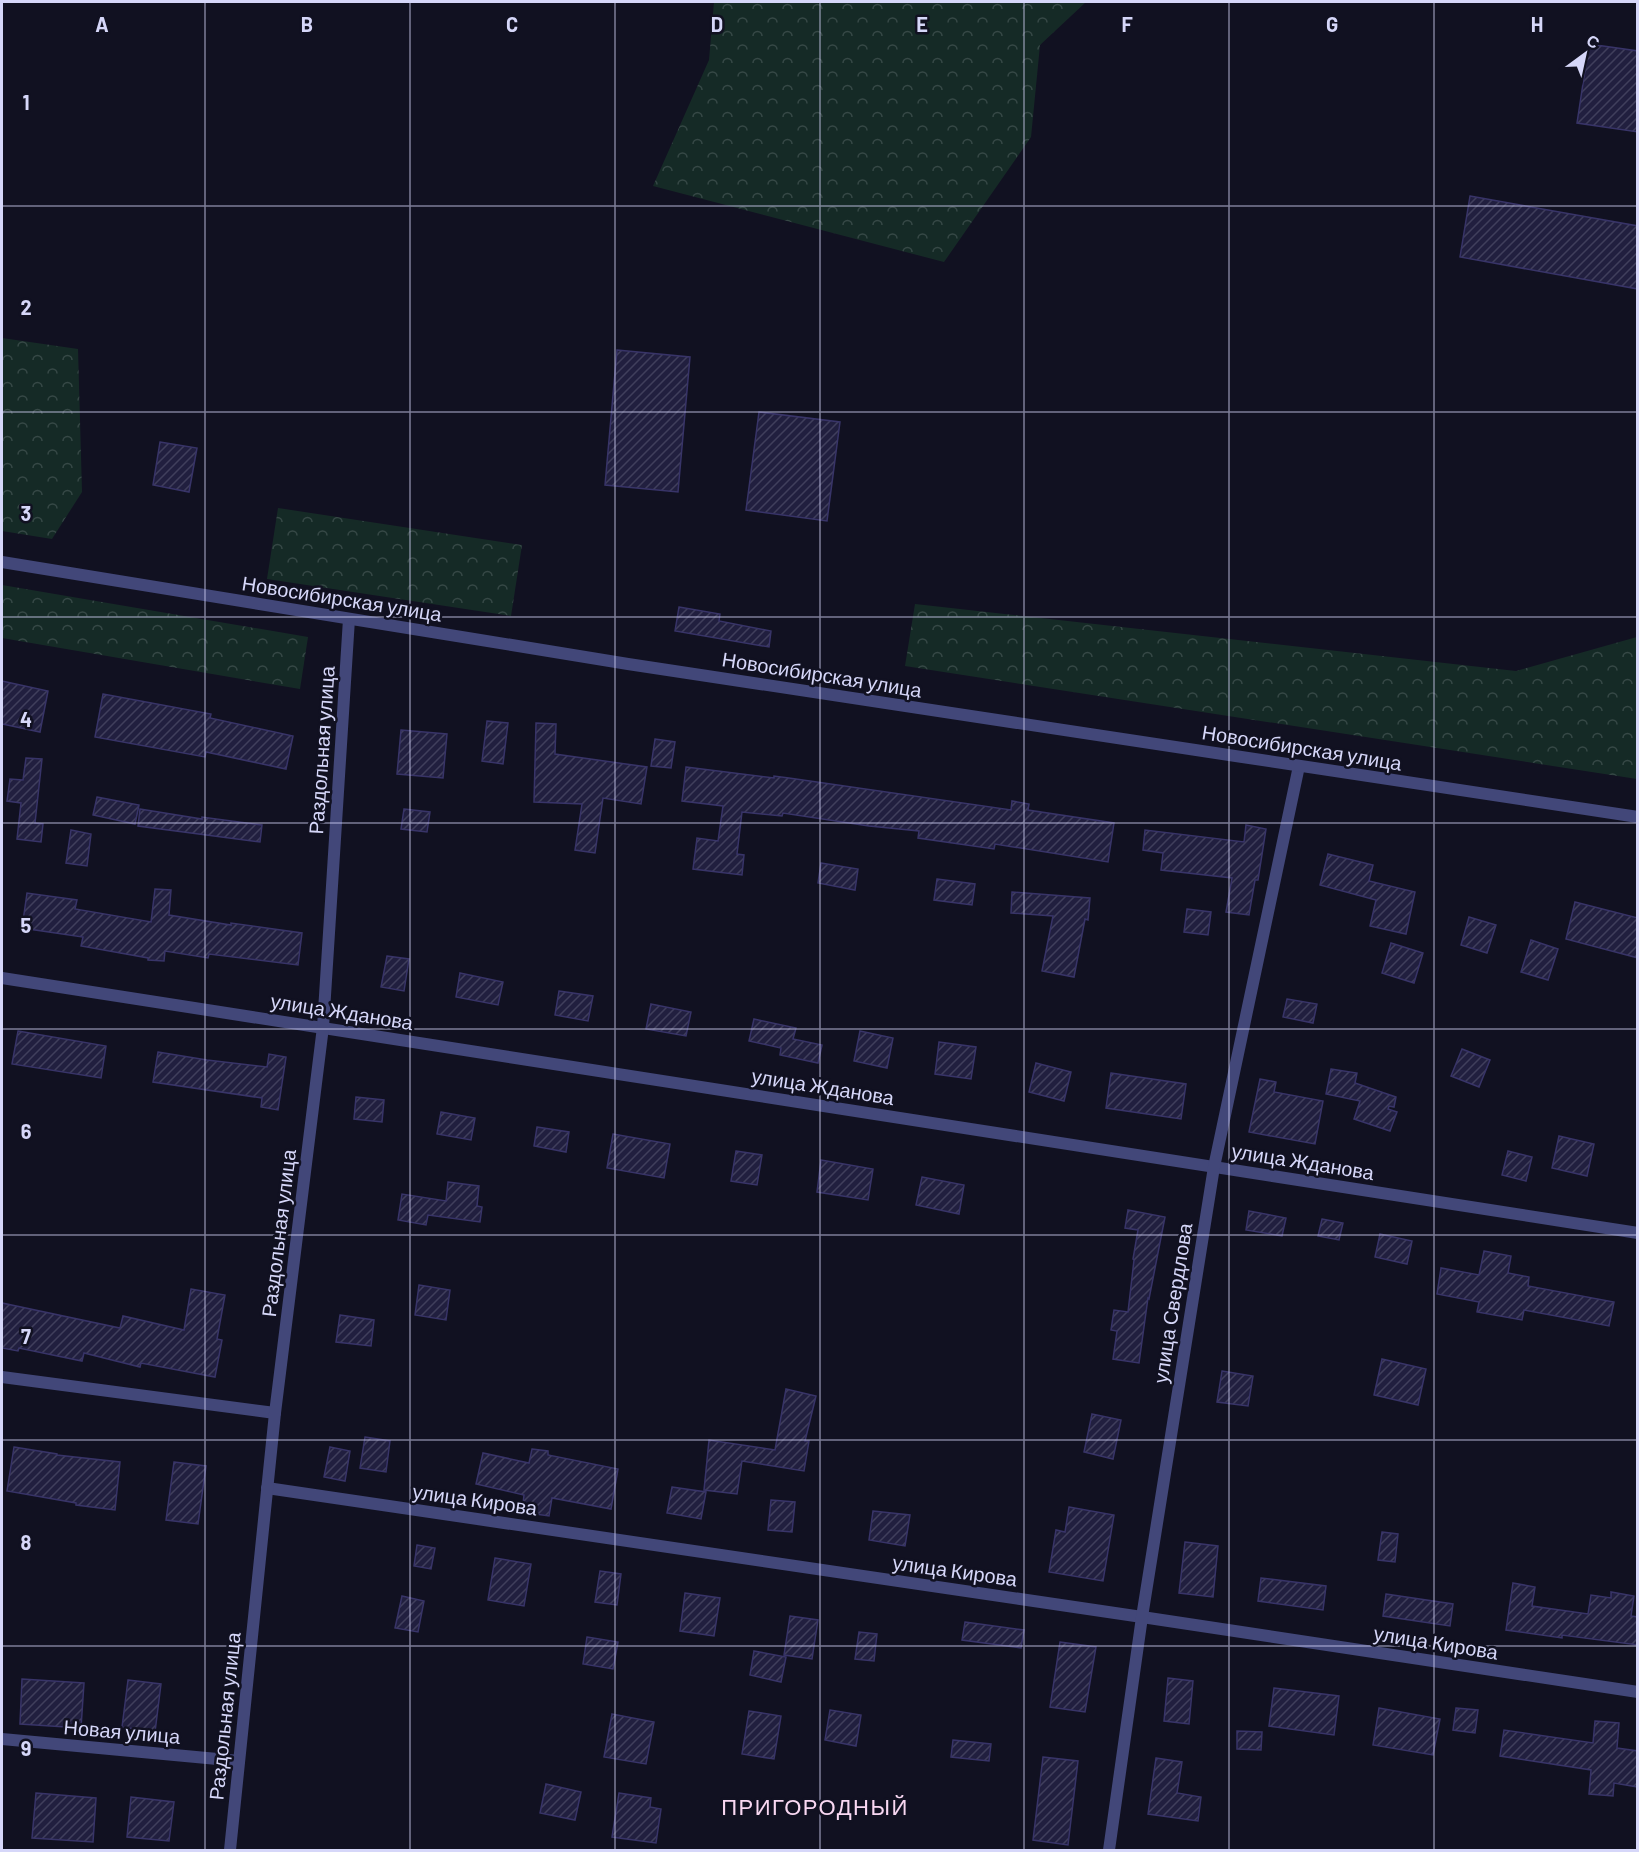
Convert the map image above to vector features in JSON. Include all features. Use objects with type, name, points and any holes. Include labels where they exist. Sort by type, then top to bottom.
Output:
[{"type":"street","name":"Новосибирская улица","points":[[2,562],[628,664],[1638,817]]},
{"type":"street","name":"Раздольная улица","points":[[230,1851],[275,1413],[323,1027],[350,619]]},
{"type":"street","name":"улица Свердлова","points":[[1109,1851],[1142,1617],[1214,1167],[1299,766]]},
{"type":"street","name":"улица Жданова","points":[[2,978],[1638,1233]]},
{"type":"street","points":[[2,1377],[275,1413]]},
{"type":"street","name":"улица Кирова","points":[[267,1488],[1638,1692]]},
{"type":"street","name":"Новая улица","points":[[2,1739],[239,1761]]},
{"type":"green space","points":[[714,2],[1086,2],[1040,45],[1031,137],[944,262],[653,186],[709,60]]},
{"type":"green space","points":[[2,338],[78,349],[82,492],[52,539],[2,531]]},
{"type":"green space","points":[[278,508],[522,545],[511,616],[267,579]]},
{"type":"green space","points":[[2,585],[308,637],[300,689],[2,638]]},
{"type":"green space","points":[[915,604],[1516,671],[1637,637],[1637,779],[905,666]]},
{"type":"building","points":[[1589,44],[1638,51],[1638,132],[1577,123]]},
{"type":"building","points":[[1470,196],[1638,226],[1638,289],[1460,257]]},
{"type":"building","points":[[617,350],[690,357],[678,492],[605,485]]},
{"type":"building","points":[[759,412],[840,422],[827,521],[746,510]]},
{"type":"building","points":[[160,442],[197,448],[189,492],[153,485]]},
{"type":"building","points":[[679,607],[720,614],[719,621],[771,631],[769,647],[675,631]]},
{"type":"building","points":[[2,681],[48,691],[40,732],[2,724]]},
{"type":"building","points":[[103,694],[211,714],[210,718],[293,736],[286,769],[206,752],[205,757],[95,737]]},
{"type":"building","points":[[487,721],[508,723],[503,764],[482,761]]},
{"type":"building","points":[[536,723],[556,724],[555,754],[647,767],[641,804],[603,798],[595,853],[575,850],[582,804],[534,802]]},
{"type":"building","points":[[401,730],[447,734],[443,778],[397,774]]},
{"type":"building","points":[[655,739],[675,742],[671,768],[651,766]]},
{"type":"building","points":[[26,758],[42,759],[35,823],[43,824],[41,842],[17,839],[21,803],[7,801],[10,779],[23,780]]},
{"type":"building","points":[[686,767],[774,778],[774,776],[1011,810],[1012,801],[1029,804],[1028,810],[1114,823],[1108,862],[995,844],[994,849],[918,838],[919,831],[783,813],[782,816],[742,812],[737,854],[744,855],[742,875],[693,869],[697,838],[718,841],[723,806],[682,801]]},
{"type":"building","points":[[97,797],[139,805],[135,824],[93,815]]},
{"type":"building","points":[[140,809],[202,819],[202,817],[262,825],[260,842],[138,826]]},
{"type":"building","points":[[404,809],[430,812],[427,832],[401,829]]},
{"type":"building","points":[[1246,825],[1266,829],[1258,880],[1255,880],[1249,915],[1226,912],[1232,878],[1161,870],[1163,853],[1143,850],[1145,830],[1244,842]]},
{"type":"building","points":[[71,830],[91,834],[87,866],[66,863]]},
{"type":"building","points":[[1328,854],[1373,865],[1369,881],[1415,892],[1406,934],[1370,926],[1376,900],[1320,885]]},
{"type":"building","points":[[821,863],[858,869],[855,890],[818,883]]},
{"type":"building","points":[[937,879],[975,884],[972,905],[934,900]]},
{"type":"building","points":[[155,889],[171,890],[169,915],[302,933],[298,965],[209,954],[208,958],[165,951],[164,961],[148,960],[148,958],[81,946],[83,937],[22,928],[27,893],[77,900],[75,909],[151,922]]},
{"type":"building","points":[[1012,892],[1090,898],[1088,920],[1085,919],[1074,977],[1042,971],[1053,916],[1011,913]]},
{"type":"building","points":[[1575,902],[1638,918],[1638,958],[1566,939]]},
{"type":"building","points":[[1187,909],[1211,912],[1208,935],[1184,932]]},
{"type":"building","points":[[1469,917],[1496,925],[1487,953],[1461,945]]},
{"type":"building","points":[[1531,940],[1558,949],[1548,980],[1521,972]]},
{"type":"building","points":[[1391,943],[1423,953],[1414,983],[1382,973]]},
{"type":"building","points":[[387,956],[409,959],[404,991],[381,987]]},
{"type":"building","points":[[460,973],[503,982],[498,1005],[456,997]]},
{"type":"building","points":[[559,991],[593,996],[588,1021],[555,1015]]},
{"type":"building","points":[[1287,999],[1317,1004],[1313,1023],[1283,1017]]},
{"type":"building","points":[[651,1004],[691,1012],[686,1036],[646,1029]]},
{"type":"building","points":[[754,1019],[796,1028],[793,1039],[822,1045],[818,1063],[780,1055],[781,1048],[749,1041]]},
{"type":"building","points":[[18,1031],[106,1046],[101,1078],[12,1064]]},
{"type":"building","points":[[860,1031],[893,1038],[887,1068],[854,1061]]},
{"type":"building","points":[[939,1042],[976,1047],[971,1079],[935,1074]]},
{"type":"building","points":[[1462,1049],[1490,1060],[1479,1087],[1451,1076]]},
{"type":"building","points":[[158,1052],[267,1067],[269,1054],[286,1057],[278,1110],[261,1107],[262,1098],[153,1082]]},
{"type":"building","points":[[1036,1063],[1071,1072],[1064,1101],[1029,1092]]},
{"type":"building","points":[[1331,1069],[1357,1073],[1355,1083],[1396,1097],[1394,1107],[1389,1106],[1388,1109],[1397,1112],[1390,1131],[1354,1119],[1360,1101],[1326,1094]]},
{"type":"building","points":[[1111,1073],[1186,1084],[1181,1119],[1106,1108]]},
{"type":"building","points":[[1260,1079],[1276,1082],[1274,1092],[1323,1101],[1315,1144],[1249,1132]]},
{"type":"building","points":[[356,1097],[384,1100],[382,1122],[354,1119]]},
{"type":"building","points":[[441,1112],[475,1118],[471,1140],[437,1134]]},
{"type":"building","points":[[537,1127],[569,1132],[566,1152],[534,1146]]},
{"type":"building","points":[[613,1134],[670,1144],[664,1178],[607,1168]]},
{"type":"building","points":[[1559,1136],[1594,1144],[1587,1176],[1552,1168]]},
{"type":"building","points":[[736,1151],[762,1155],[757,1185],[731,1181]]},
{"type":"building","points":[[1508,1151],[1532,1157],[1526,1181],[1502,1175]]},
{"type":"building","points":[[821,1160],[873,1169],[868,1200],[817,1192]]},
{"type":"building","points":[[922,1177],[964,1185],[959,1214],[916,1205]]},
{"type":"building","points":[[448,1182],[479,1186],[477,1206],[482,1207],[480,1222],[428,1215],[426,1225],[398,1220],[402,1194],[446,1201]]},
{"type":"building","points":[[1128,1210],[1165,1217],[1148,1298],[1139,1363],[1113,1359],[1117,1331],[1111,1330],[1114,1310],[1128,1312],[1138,1230],[1125,1228]]},
{"type":"building","points":[[1249,1211],[1286,1218],[1282,1236],[1246,1230]]},
{"type":"building","points":[[1322,1219],[1343,1223],[1339,1240],[1318,1236]]},
{"type":"building","points":[[1380,1234],[1412,1241],[1407,1264],[1375,1257]]},
{"type":"building","points":[[1484,1251],[1511,1256],[1508,1273],[1529,1277],[1528,1286],[1614,1302],[1609,1326],[1524,1310],[1522,1320],[1477,1312],[1479,1302],[1437,1294],[1441,1268],[1479,1275]]},
{"type":"building","points":[[419,1285],[450,1290],[446,1320],[415,1315]]},
{"type":"building","points":[[191,1289],[225,1295],[217,1339],[222,1340],[215,1377],[141,1363],[140,1367],[84,1353],[82,1361],[19,1348],[18,1351],[2,1348],[2,1303],[120,1328],[123,1316],[184,1330]]},
{"type":"building","points":[[340,1315],[374,1320],[371,1346],[336,1342]]},
{"type":"building","points":[[1382,1359],[1426,1369],[1418,1405],[1374,1395]]},
{"type":"building","points":[[1222,1371],[1253,1376],[1248,1406],[1217,1402]]},
{"type":"building","points":[[786,1389],[816,1396],[805,1441],[809,1441],[804,1471],[742,1461],[737,1494],[704,1490],[709,1440],[775,1450]]},
{"type":"building","points":[[1092,1414],[1121,1420],[1113,1459],[1084,1452]]},
{"type":"building","points":[[365,1437],[390,1441],[386,1472],[360,1468]]},
{"type":"building","points":[[14,1447],[57,1455],[120,1462],[115,1510],[76,1505],[76,1503],[7,1491]]},
{"type":"building","points":[[330,1447],[350,1451],[345,1481],[324,1477]]},
{"type":"building","points":[[532,1449],[548,1451],[548,1455],[618,1469],[611,1509],[552,1498],[549,1516],[522,1512],[524,1495],[476,1484],[483,1453],[529,1463]]},
{"type":"building","points":[[174,1462],[206,1466],[198,1524],[166,1520]]},
{"type":"building","points":[[672,1487],[706,1492],[701,1519],[667,1513]]},
{"type":"building","points":[[771,1500],[795,1502],[792,1532],[768,1530]]},
{"type":"building","points":[[1069,1507],[1114,1515],[1103,1581],[1049,1572],[1056,1530],[1065,1532]]},
{"type":"building","points":[[873,1511],[910,1515],[905,1546],[869,1540]]},
{"type":"building","points":[[1382,1532],[1398,1534],[1395,1562],[1378,1560]]},
{"type":"building","points":[[1185,1542],[1218,1546],[1213,1597],[1179,1593]]},
{"type":"building","points":[[417,1545],[435,1548],[431,1569],[414,1566]]},
{"type":"building","points":[[495,1558],[531,1564],[524,1606],[488,1600]]},
{"type":"building","points":[[600,1571],[621,1574],[617,1605],[595,1602]]},
{"type":"building","points":[[1261,1578],[1326,1586],[1323,1610],[1258,1601]]},
{"type":"building","points":[[1513,1583],[1535,1587],[1532,1606],[1588,1614],[1591,1595],[1611,1598],[1611,1592],[1634,1596],[1631,1616],[1638,1617],[1638,1645],[1506,1630]]},
{"type":"building","points":[[685,1593],[720,1598],[714,1636],[680,1631]]},
{"type":"building","points":[[1386,1594],[1453,1604],[1450,1626],[1383,1616]]},
{"type":"building","points":[[402,1596],[424,1601],[418,1632],[395,1628]]},
{"type":"building","points":[[790,1616],[818,1620],[812,1659],[784,1655]]},
{"type":"building","points":[[965,1622],[1024,1630],[1021,1648],[962,1640]]},
{"type":"building","points":[[859,1632],[877,1634],[874,1661],[855,1659]]},
{"type":"building","points":[[587,1637],[618,1642],[613,1669],[583,1664]]},
{"type":"building","points":[[1060,1642],[1096,1647],[1085,1712],[1050,1707]]},
{"type":"building","points":[[754,1651],[786,1657],[781,1682],[750,1675]]},
{"type":"building","points":[[1168,1678],[1193,1681],[1189,1724],[1164,1721]]},
{"type":"building","points":[[22,1679],[84,1683],[81,1728],[20,1724]]},
{"type":"building","points":[[128,1680],[161,1684],[155,1732],[122,1727]]},
{"type":"building","points":[[1274,1688],[1339,1696],[1334,1735],[1269,1726]]},
{"type":"building","points":[[1379,1708],[1440,1719],[1433,1755],[1373,1745]]},
{"type":"building","points":[[1456,1708],[1478,1710],[1475,1733],[1453,1730]]},
{"type":"building","points":[[830,1710],[861,1715],[856,1746],[825,1740]]},
{"type":"building","points":[[749,1711],[781,1716],[774,1759],[742,1754]]},
{"type":"building","points":[[612,1714],[654,1722],[646,1764],[604,1757]]},
{"type":"building","points":[[1595,1721],[1619,1723],[1617,1748],[1638,1751],[1638,1787],[1614,1783],[1613,1796],[1589,1794],[1591,1770],[1500,1756],[1504,1730],[1593,1743]]},
{"type":"building","points":[[1237,1731],[1262,1732],[1261,1750],[1237,1749]]},
{"type":"building","points":[[953,1740],[991,1744],[989,1761],[951,1757]]},
{"type":"building","points":[[1043,1757],[1078,1761],[1068,1845],[1033,1840]]},
{"type":"building","points":[[1156,1758],[1182,1762],[1177,1793],[1201,1797],[1198,1821],[1148,1814]]},
{"type":"building","points":[[546,1784],[581,1792],[575,1820],[540,1813]]},
{"type":"building","points":[[36,1793],[96,1798],[93,1842],[32,1838]]},
{"type":"building","points":[[619,1793],[651,1798],[650,1807],[661,1809],[656,1843],[612,1837]]},
{"type":"building","points":[[131,1797],[174,1802],[169,1841],[127,1837]]},
{"type":"district","name":"ПРИГОРОДНЫЙ","points":[[815,1806]]}]
